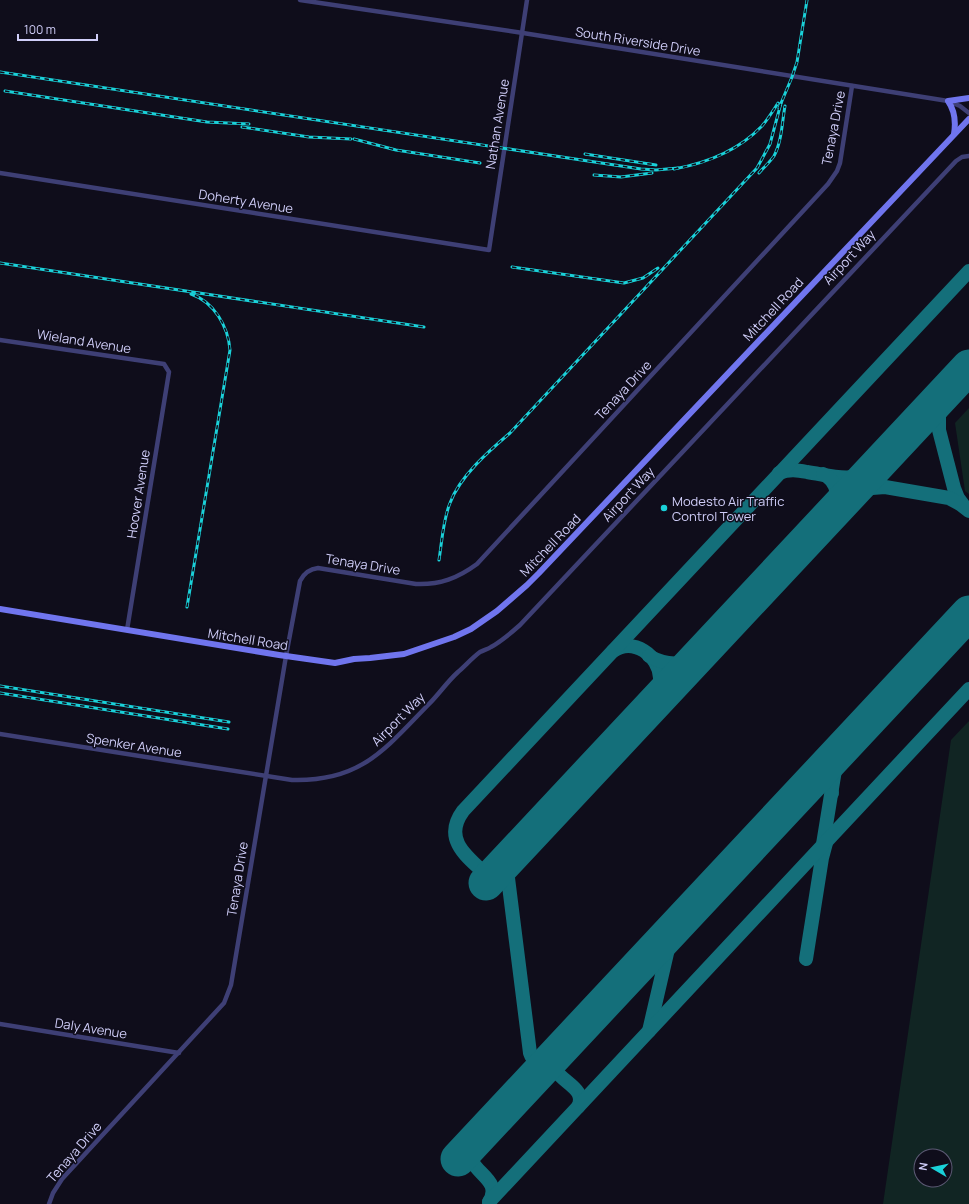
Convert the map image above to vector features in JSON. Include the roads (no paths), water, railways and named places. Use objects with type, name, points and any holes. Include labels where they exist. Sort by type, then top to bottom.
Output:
[{"type":"main road","points":[[954,134],[954,114],[948,101],[969,98]]},
{"type":"main road","name":"Mitchell Road","points":[[0,609],[335,663],[354,659],[404,654],[448,639],[471,629],[496,611],[539,573],[969,118]]},
{"type":"street","name":"South Riverside Drive","points":[[300,0],[948,101],[960,106],[969,114]]},
{"type":"street","name":"Nathan Avenue","points":[[489,250],[527,0]]},
{"type":"street","name":"Tenaya Drive","points":[[49,1204],[53,1193],[62,1179],[224,1003],[232,985],[265,777],[286,656],[302,577],[313,568],[322,568],[416,584],[427,584],[442,582],[454,578],[477,564],[828,184],[837,171],[840,163],[852,86]]},
{"type":"street","name":"Airport Way","points":[[265,777],[305,781],[332,777],[363,764],[388,746],[458,672],[481,652],[497,643],[520,624],[956,161],[962,157],[969,156]]},
{"type":"street","name":"Doherty Avenue","points":[[0,173],[489,250]]},
{"type":"street","name":"Wieland Avenue","points":[[0,340],[164,364]]},
{"type":"street","name":"Hoover Avenue","points":[[127,630],[169,372],[164,364]]},
{"type":"street","name":"Spenker Avenue","points":[[0,734],[265,777]]},
{"type":"street","name":"Daly Avenue","points":[[0,1024],[179,1053]]},
{"type":"railway","points":[[779,108],[797,62],[807,0]]},
{"type":"railway","points":[[0,72],[641,169],[656,170],[678,168]]},
{"type":"railway","points":[[5,91],[207,122],[249,124]]},
{"type":"railway","points":[[674,169],[710,159],[732,149],[753,135],[762,126],[778,103]]},
{"type":"railway","points":[[439,560],[444,523],[450,503],[461,483],[476,465],[510,433],[757,168],[770,144],[781,103]]},
{"type":"railway","points":[[759,173],[774,156],[777,150],[785,106]]},
{"type":"railway","points":[[242,127],[309,137],[351,139]]},
{"type":"railway","points":[[354,139],[396,150],[480,163]]},
{"type":"railway","points":[[585,154],[656,165]]},
{"type":"railway","points":[[594,175],[621,177],[652,173]]},
{"type":"railway","points":[[0,263],[424,327]]},
{"type":"railway","points":[[512,267],[624,283],[643,278],[658,268]]},
{"type":"railway","points":[[187,607],[230,350],[226,332],[218,316],[207,303],[191,294]]},
{"type":"railway","points":[[0,686],[229,722]]},
{"type":"railway","points":[[0,693],[228,729]]},
{"type":"place","name":"Modesto Air Traffic Control Tower","points":[[664,508]]}]
